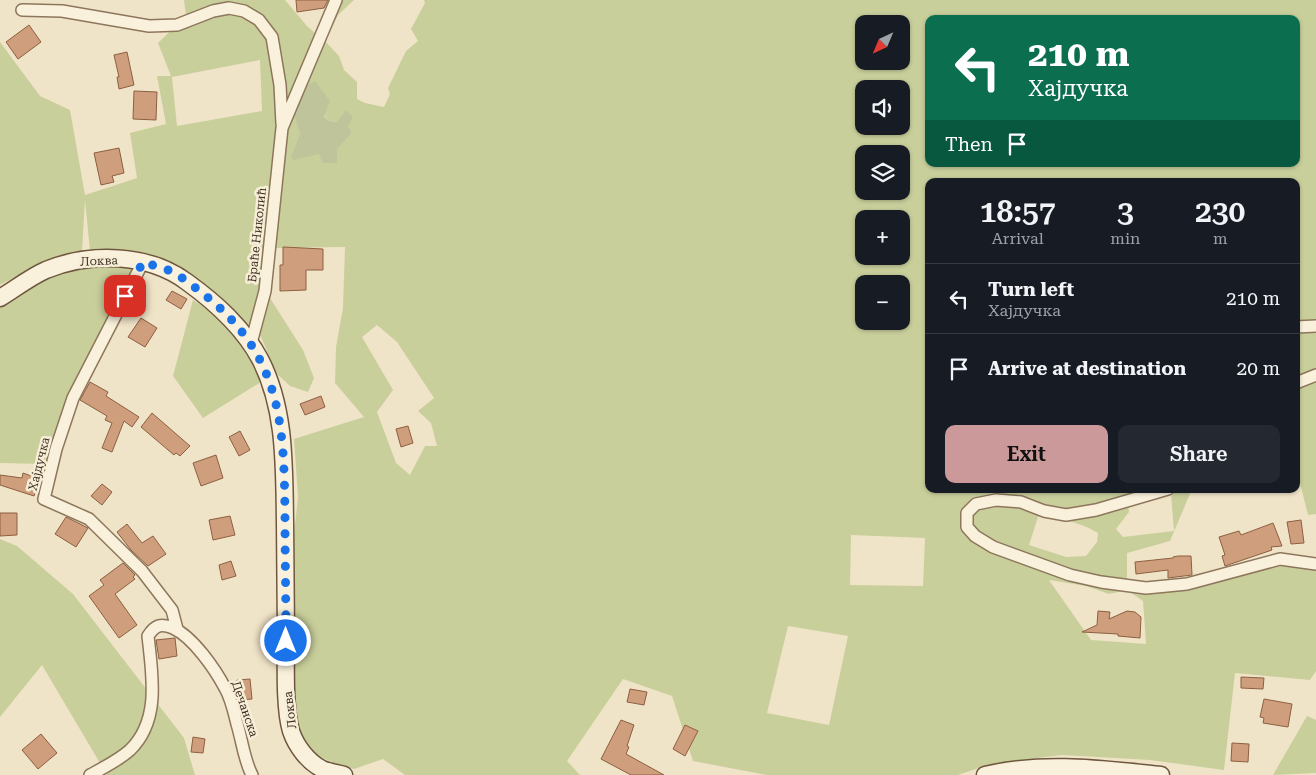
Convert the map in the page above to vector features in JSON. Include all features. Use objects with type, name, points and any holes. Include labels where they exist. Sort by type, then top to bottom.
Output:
[{"type":"main road","name":"Локва","points":[[0,298],[44,271],[73,262],[87,259],[113,258],[143,262],[168,270],[193,286],[226,313],[251,344],[260,359],[272,389],[283,443],[286,660],[290,725],[296,742],[314,764],[323,769],[344,775]]},
{"type":"main road","points":[[985,775],[1023,769],[1059,767],[1093,768],[1161,775]]},
{"type":"street","name":"Браће Николић","points":[[282,128],[336,0]]},
{"type":"street","name":"Браће Николић","points":[[22,10],[62,11],[149,26],[177,25],[229,8],[244,11],[259,20],[272,37],[280,85],[282,128],[265,291],[251,344]]},
{"type":"street","name":"Хајдучка","points":[[143,262],[73,398],[56,449],[44,499],[89,520],[142,571],[172,610],[177,629]]},
{"type":"street","points":[[1300,327],[1316,326]]},
{"type":"street","points":[[1300,381],[1316,374]]},
{"type":"street","points":[[1154,493],[1096,510],[1066,515],[1044,511],[1021,502],[996,500],[976,504],[967,513],[967,527],[975,536],[993,547],[1070,575],[1146,588],[1187,584],[1280,559],[1316,564]]},
{"type":"street","points":[[90,775],[130,750],[145,731],[153,690],[148,636],[157,625],[167,625],[177,629]]},
{"type":"street","name":"Дечанска","points":[[177,629],[191,641],[207,660],[226,689],[252,775]]},
{"type":"green space","points":[[184,0],[285,0],[316,34],[332,0],[354,0],[338,15],[325,41],[339,56],[344,70],[357,82],[357,99],[365,103],[384,107],[390,94],[388,88],[406,51],[418,41],[411,29],[425,3],[424,0],[1316,0],[1316,514],[1308,515],[1300,483],[1300,178],[925,178],[925,493],[1171,493],[1190,493],[1170,541],[1127,553],[1127,589],[1243,576],[1282,566],[1316,564],[1316,671],[1310,680],[1235,673],[1224,770],[1150,760],[1062,755],[991,764],[958,775],[766,775],[693,761],[672,696],[623,679],[567,761],[580,775],[405,775],[383,759],[354,769],[316,755],[303,742],[294,716],[292,553],[298,497],[294,439],[364,417],[335,383],[336,347],[343,308],[345,247],[276,248],[270,298],[303,350],[314,378],[308,392],[290,386],[277,374],[261,337],[186,273],[90,251],[85,200],[82,251],[45,262],[0,285],[0,42],[40,96],[70,110],[85,195],[137,178],[130,133],[166,124],[157,76],[171,76],[158,43],[186,16]],"holes":[[[260,60],[262,111],[177,126],[172,77]],[[324,115],[329,121],[337,122],[352,133],[337,150],[337,163],[319,154],[291,156],[300,133]],[[377,325],[397,342],[434,398],[418,411],[431,423],[437,446],[425,446],[410,475],[396,463],[377,412],[393,390],[362,337]],[[1171,493],[1174,531],[1123,537],[1116,529],[1129,512],[1128,504]],[[1039,514],[1077,523],[1098,533],[1097,542],[1086,556],[1066,557],[1029,545]],[[851,535],[925,538],[923,586],[850,585]],[[1049,580],[1086,586],[1109,594],[1127,590],[1143,601],[1146,644],[1091,640]],[[788,626],[848,636],[829,725],[767,713]]]},
{"type":"green space","points":[[315,81],[330,101],[324,116],[329,121],[337,122],[346,110],[353,117],[348,127],[352,133],[337,150],[337,163],[323,163],[319,154],[293,160],[291,156],[300,133],[293,110],[309,84]]},
{"type":"green space","points":[[99,266],[133,268],[70,394],[44,464],[0,463],[0,304],[45,279],[75,269]]},
{"type":"green space","points":[[193,300],[216,316],[234,335],[261,382],[203,418],[173,376]]},
{"type":"green space","points":[[0,539],[17,546],[73,594],[184,738],[195,775],[107,775],[42,665],[0,717]]},
{"type":"green space","points":[[1307,716],[1316,720],[1316,773],[1273,775]]},
{"type":"building","points":[[296,0],[328,0],[324,8],[297,12]]},
{"type":"building","points":[[29,25],[41,42],[18,59],[6,42]]},
{"type":"building","points":[[127,52],[134,85],[119,89],[117,77],[119,77],[114,55]]},
{"type":"building","points":[[134,91],[157,92],[156,120],[133,119]]},
{"type":"building","points":[[119,148],[124,173],[112,176],[114,182],[101,185],[94,153]]},
{"type":"building","points":[[283,247],[323,249],[323,270],[306,270],[306,290],[280,291],[280,265],[283,265]]},
{"type":"building","points":[[172,291],[187,299],[181,309],[166,300]]},
{"type":"building","points":[[141,318],[157,328],[145,347],[128,337]]},
{"type":"building","points":[[90,382],[108,392],[106,396],[139,417],[132,427],[124,421],[112,452],[102,448],[112,423],[105,420],[107,416],[80,400]]},
{"type":"building","points":[[321,396],[325,407],[305,415],[300,404]]},
{"type":"building","points":[[152,413],[190,446],[180,456],[176,453],[174,455],[141,427]]},
{"type":"building","points":[[408,426],[413,443],[401,447],[396,429]]},
{"type":"building","points":[[240,431],[250,450],[239,456],[229,437]]},
{"type":"building","points":[[216,455],[223,478],[201,486],[193,463]]},
{"type":"building","points":[[23,473],[40,479],[34,496],[0,485],[0,475],[22,478]]},
{"type":"building","points":[[102,484],[112,492],[102,505],[91,496]]},
{"type":"building","points":[[0,513],[17,513],[17,535],[0,536]]},
{"type":"building","points":[[230,516],[235,535],[213,540],[209,520]]},
{"type":"building","points":[[66,517],[88,528],[76,547],[55,534]]},
{"type":"building","points":[[1301,520],[1304,543],[1291,544],[1287,522]]},
{"type":"building","points":[[1273,523],[1282,546],[1271,547],[1272,550],[1225,566],[1222,556],[1225,555],[1219,537],[1239,531],[1241,535]]},
{"type":"building","points":[[127,524],[142,543],[153,536],[166,554],[148,566],[131,550],[117,532]]},
{"type":"building","points":[[1191,556],[1192,575],[1168,578],[1168,570],[1136,574],[1135,562]]},
{"type":"building","points":[[231,561],[236,576],[222,580],[219,565]]},
{"type":"building","points":[[123,563],[135,575],[133,577],[135,579],[115,594],[137,625],[119,638],[89,596],[104,585],[100,580]]},
{"type":"building","points":[[1098,611],[1110,612],[1109,619],[1127,611],[1135,612],[1141,617],[1140,638],[1118,636],[1118,634],[1082,632],[1097,625]]},
{"type":"building","points":[[175,638],[177,656],[159,659],[156,640]]},
{"type":"building","points":[[1241,677],[1264,678],[1263,689],[1241,688]]},
{"type":"building","points":[[250,679],[252,699],[239,700],[237,680]]},
{"type":"building","points":[[630,689],[647,692],[644,705],[627,702]]},
{"type":"building","points":[[1264,699],[1292,704],[1288,727],[1263,723],[1264,718],[1260,717]]},
{"type":"building","points":[[621,720],[634,725],[626,754],[664,775],[631,775],[601,759]]},
{"type":"building","points":[[685,725],[698,731],[685,756],[673,749]]},
{"type":"building","points":[[41,734],[57,753],[38,769],[22,750]]},
{"type":"building","points":[[193,737],[205,739],[203,753],[191,752]]},
{"type":"building","points":[[1232,743],[1249,744],[1248,762],[1231,761]]},
{"type":"route","points":[[125,296],[143,262],[168,270],[182,278],[226,313],[251,344],[260,359],[272,389],[283,443],[286,641]]}]
